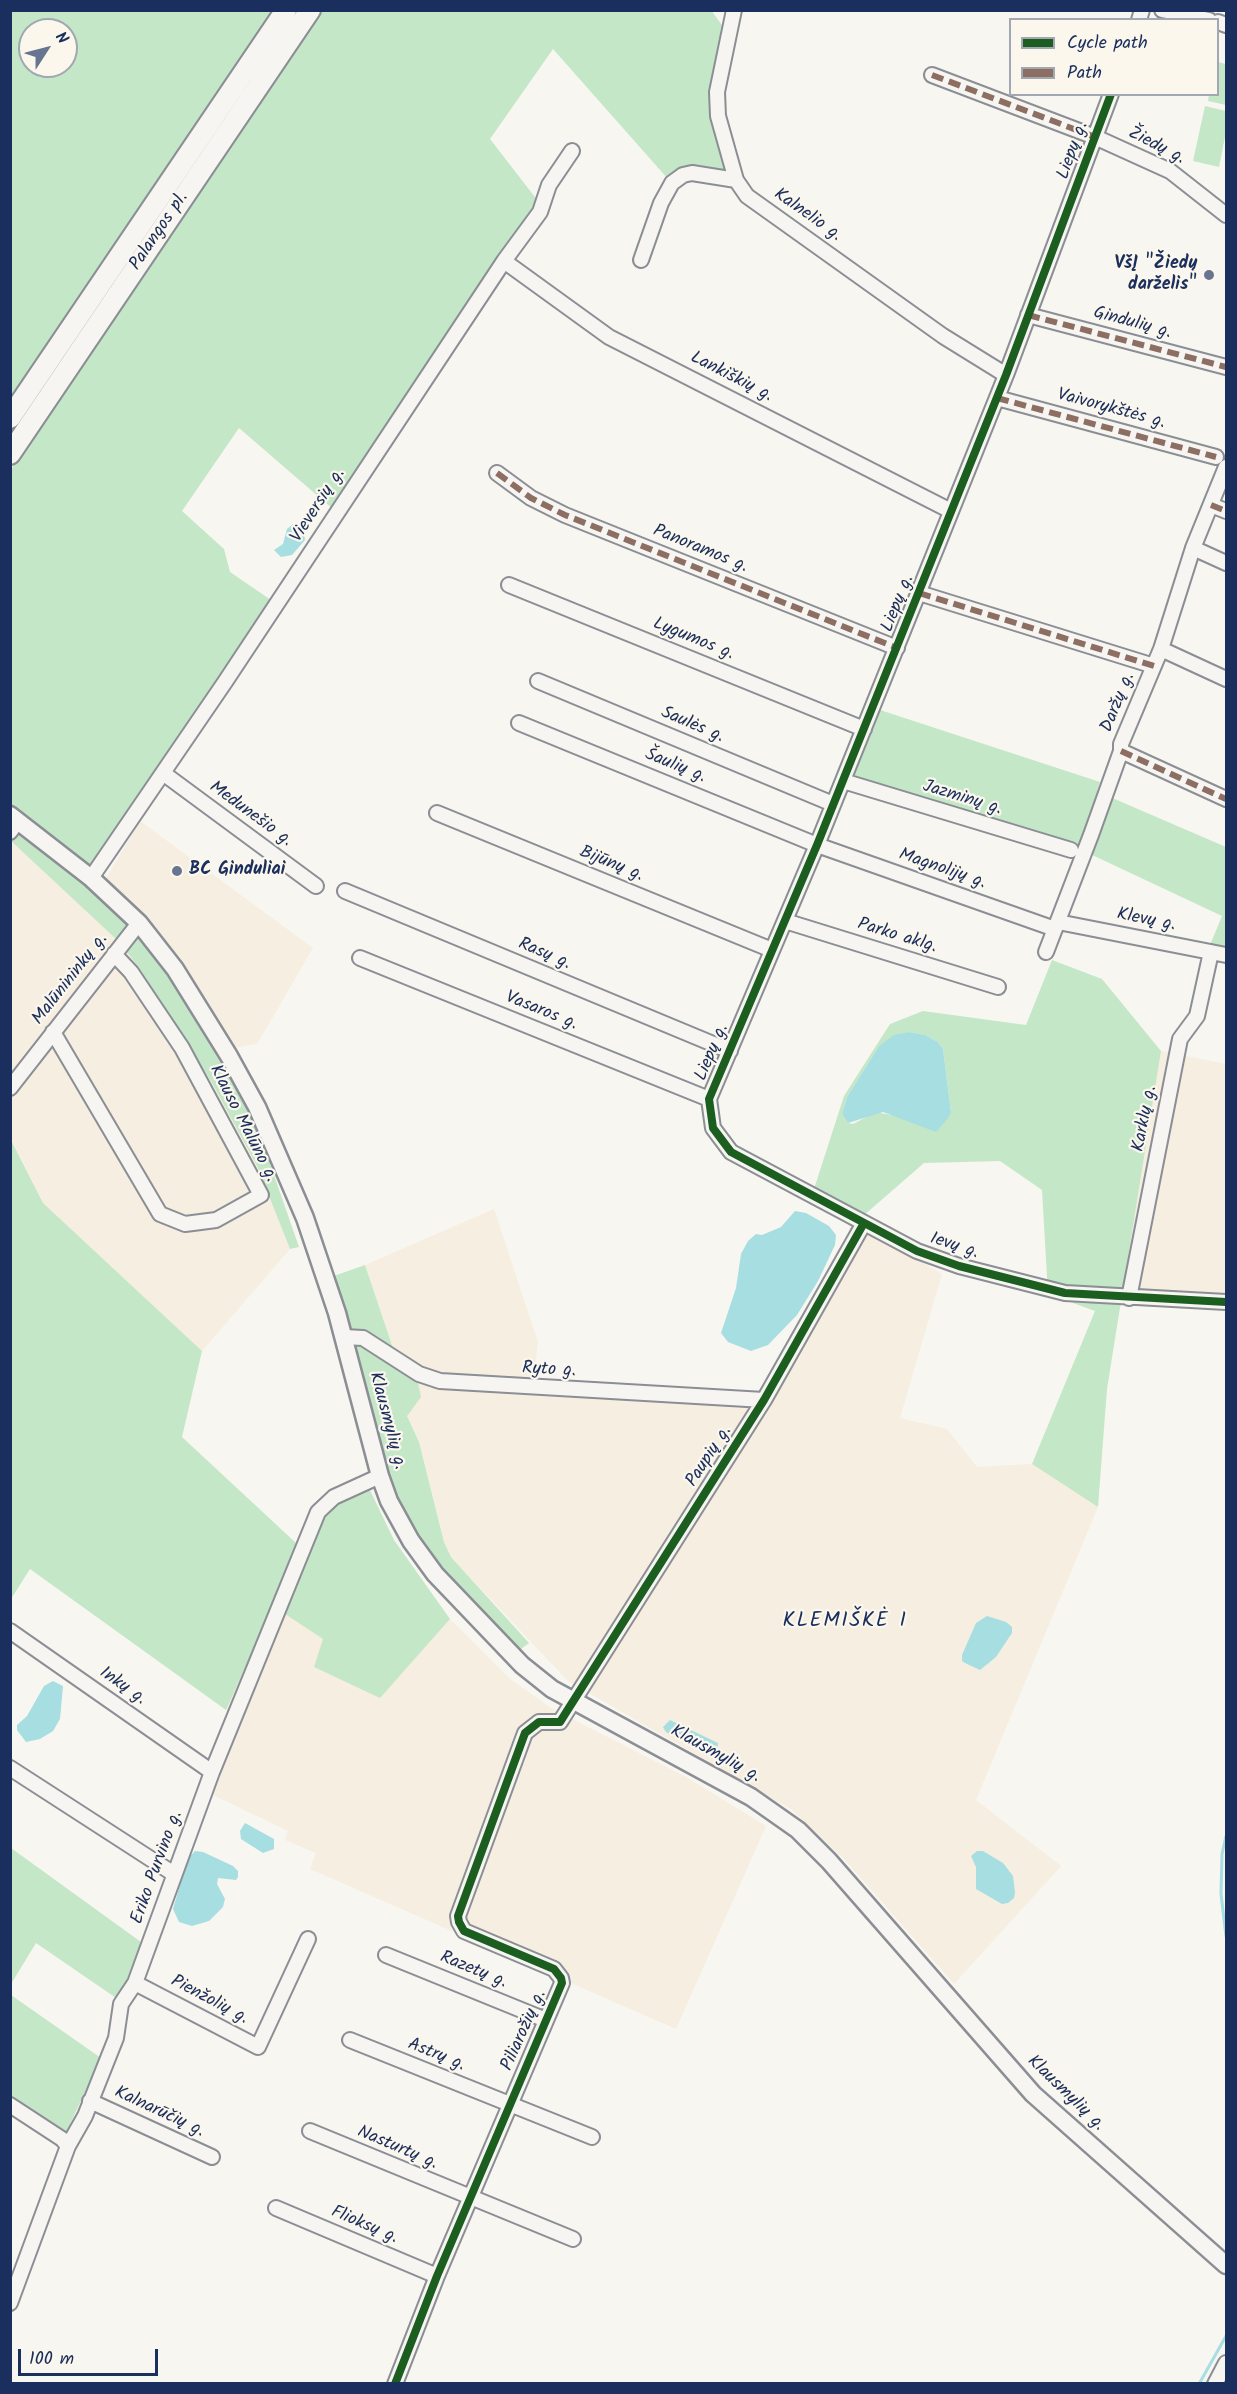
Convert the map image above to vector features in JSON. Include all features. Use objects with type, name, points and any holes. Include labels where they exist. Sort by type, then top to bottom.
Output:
[{"type":"highway","name":"Palangos pl.","points":[[10,418],[286,10]]},
{"type":"highway","name":"Palangos pl.","points":[[10,454],[310,10]]},
{"type":"main road","name":"Klausmylių g.","points":[[13,822],[91,878],[139,923],[175,969],[229,1056],[256,1107],[305,1218],[344,1337],[380,1476],[400,1524],[435,1574],[522,1665],[572,1701],[742,1792],[798,1830],[829,1861],[1033,2094],[1227,2265]]},
{"type":"street","name":"Kalnelio g.","points":[[734,10],[717,92],[718,116],[736,180],[747,196],[943,336],[1006,375]]},
{"type":"street","points":[[1162,10],[1200,18]]},
{"type":"street","name":"Žiedų g.","points":[[932,75],[1095,137],[1170,171],[1227,215]]},
{"type":"street","name":"Liepų g.","points":[[712,1121],[709,1099],[817,845],[897,648],[1006,375],[1110,96]]},
{"type":"street","name":"Vieversių g.","points":[[91,878],[504,261],[540,212],[549,185],[572,151]]},
{"type":"street","points":[[641,260],[672,183],[683,175],[692,174],[736,180]]},
{"type":"street","name":"Lankiškių g.","points":[[504,261],[609,338],[951,512]]},
{"type":"street","name":"Gindulių g.","points":[[1028,315],[1227,367]]},
{"type":"street","name":"Vaivorykštės g.","points":[[997,398],[1216,457]]},
{"type":"street","name":"Daržų g.","points":[[1046,952],[1121,751],[1120,744],[1161,650],[1193,548],[1227,467]]},
{"type":"street","name":"Panoramos g.","points":[[497,473],[531,498],[565,514],[897,648]]},
{"type":"street","points":[[1211,505],[1227,511]]},
{"type":"street","points":[[1193,548],[1227,563]]},
{"type":"street","name":"Lygumos g.","points":[[509,585],[864,729]]},
{"type":"street","points":[[919,593],[1154,666]]},
{"type":"street","points":[[1161,650],[1227,679]]},
{"type":"street","name":"Saulės g.","points":[[538,681],[833,804]]},
{"type":"street","name":"Šaulių g.","points":[[519,723],[817,845]]},
{"type":"street","points":[[1121,751],[1227,799]]},
{"type":"street","name":"Medunešio g.","points":[[163,773],[316,886]]},
{"type":"street","name":"Jazminų g.","points":[[843,781],[1071,850]]},
{"type":"street","name":"Bijūnų g.","points":[[437,813],[772,950]]},
{"type":"street","name":"Magnolijų g.","points":[[817,845],[1057,926]]},
{"type":"street","name":"Rasų g.","points":[[345,891],[730,1051]]},
{"type":"street","name":"Parko aklg.","points":[[785,921],[998,987]]},
{"type":"street","name":"Malūnininkų g.","points":[[10,1088],[139,923]]},
{"type":"street","name":"Klevų g.","points":[[1057,926],[1227,955]]},
{"type":"street","name":"Karklų g.","points":[[1129,1298],[1180,1039],[1197,1016],[1211,952]]},
{"type":"street","name":"Klauso Malūno g.","points":[[53,1032],[160,1214],[185,1224],[216,1220],[261,1195],[182,1048],[131,972],[114,954]]},
{"type":"street","name":"Vasaros g.","points":[[360,958],[709,1099]]},
{"type":"street","name":"Ievų g.","points":[[712,1121],[717,1136],[730,1152],[917,1251],[959,1266],[1065,1293],[1227,1302]]},
{"type":"street","name":"Paupių g.","points":[[572,1701],[764,1400],[864,1223]]},
{"type":"street","name":"Ryto g.","points":[[344,1337],[363,1338],[419,1374],[440,1381],[764,1400]]},
{"type":"street","name":"Eriko Purvino g.","points":[[10,2303],[68,2146],[90,2102],[116,2038],[121,2004],[135,1983],[212,1772],[318,1512],[326,1502],[334,1497],[380,1476]]},
{"type":"street","name":"Inkų g.","points":[[10,1631],[212,1772]]},
{"type":"street","name":"Piliarožių g.","points":[[395,2384],[437,2276],[562,1983],[559,1973],[464,1931],[458,1916],[525,1733],[539,1722],[560,1722],[572,1701]]},
{"type":"street","points":[[10,1767],[174,1874]]},
{"type":"street","name":"Pienžolių g.","points":[[135,1983],[258,2047],[308,1939]]},
{"type":"street","name":"Razetų g.","points":[[386,1955],[546,2020]]},
{"type":"street","name":"Astrų g.","points":[[350,2040],[592,2137]]},
{"type":"street","name":"Kalnarūčių g.","points":[[90,2102],[212,2157]]},
{"type":"street","points":[[10,2105],[62,2139],[68,2146]]},
{"type":"street","name":"Nasturtų g.","points":[[310,2131],[573,2240]]},
{"type":"street","name":"Flioksų g.","points":[[276,2208],[437,2276]]},
{"type":"street","points":[[1215,2384],[1227,2363]]},
{"type":"shaded area","points":[[140,821],[313,948],[257,1044],[233,1048],[105,880]]},
{"type":"shaded area","points":[[11,841],[116,939],[138,966],[212,1083],[257,1166],[290,1249],[202,1351],[43,1203],[11,1138]]},
{"type":"shaded area","points":[[1161,1051],[1226,1064],[1226,1296],[1123,1288]]},
{"type":"shaded area","points":[[494,1209],[538,1342],[532,1390],[752,1404],[851,1236],[847,1219],[942,1274],[900,1418],[947,1429],[977,1467],[1032,1464],[1098,1507],[976,1800],[1061,1866],[954,1984],[844,1859],[791,1809],[568,1681],[451,1557],[444,1541],[419,1442],[407,1416],[400,1369],[365,1265]]},
{"type":"shaded area","points":[[273,1605],[323,1639],[379,1698],[450,1619],[510,1679],[551,1708],[686,1777],[766,1826],[676,2029],[310,1869],[316,1853],[285,1840],[288,1831],[211,1794],[241,1720],[226,1710]]},
{"type":"green space","points":[[711,10],[724,28],[712,92],[730,172],[668,179],[553,49],[490,139],[538,201],[334,510],[239,428],[182,511],[224,549],[230,572],[271,600],[213,692],[98,861],[86,868],[11,807],[10,471],[322,11]]},
{"type":"green space","points":[[10,11],[273,11],[11,399]]},
{"type":"green space","points":[[1219,62],[1226,64],[1226,105],[1208,101],[1209,96],[1219,96]]},
{"type":"green space","points":[[1205,106],[1226,111],[1226,132],[1219,167],[1193,161]]},
{"type":"green space","points":[[877,709],[1100,782],[1097,791],[1102,794],[1081,851],[851,777]]},
{"type":"green space","points":[[1110,797],[1226,847],[1226,948],[1210,945],[1222,916],[1088,853]]},
{"type":"green space","points":[[10,823],[105,896],[138,931],[203,1029],[259,1132],[299,1247],[290,1249],[257,1166],[212,1083],[138,966],[116,939],[11,841]]},
{"type":"green space","points":[[1052,960],[1102,979],[1161,1051],[1107,1389],[1098,1507],[1032,1464],[1095,1311],[1048,1294],[1042,1190],[1000,1161],[924,1163],[863,1216],[814,1189],[844,1096],[890,1024],[923,1011],[1026,1025]],"holes":[[[910,1032],[925,1035],[938,1042],[943,1049],[951,1112],[891,1115],[876,1112],[853,1124],[848,1123],[842,1114],[847,1097],[879,1046]]]},
{"type":"green space","points":[[10,1138],[43,1203],[202,1351],[182,1437],[296,1543],[326,1502],[366,1482],[394,1540],[450,1619],[380,1698],[314,1667],[323,1639],[273,1606],[226,1710],[30,1569],[11,1599]]},
{"type":"green space","points":[[365,1265],[400,1369],[418,1383],[421,1397],[407,1416],[419,1442],[444,1542],[451,1557],[529,1643],[521,1649],[513,1646],[440,1567],[412,1527],[392,1486],[331,1277]]},
{"type":"green space","points":[[11,1848],[141,1942],[119,2000],[36,1943],[11,1984]]},
{"type":"green space","points":[[11,1995],[101,2058],[63,2139],[11,2101]]},
{"type":"water","points":[[293,524],[303,528],[305,540],[292,555],[281,557],[274,550],[283,544],[287,529]]},
{"type":"water","points":[[910,1032],[925,1035],[938,1042],[943,1049],[951,1112],[948,1118],[936,1132],[883,1112],[848,1123],[842,1114],[847,1097],[879,1046],[894,1035]]},
{"type":"water","points":[[795,1211],[806,1213],[829,1226],[836,1235],[835,1245],[818,1281],[797,1315],[768,1345],[751,1351],[728,1342],[721,1333],[736,1288],[741,1254],[748,1241],[756,1234],[762,1235],[781,1227]]},
{"type":"water","points":[[987,1616],[1006,1622],[1012,1627],[1012,1633],[996,1657],[980,1670],[962,1661],[962,1655],[976,1623]]},
{"type":"water","points":[[53,1681],[63,1686],[60,1719],[53,1731],[40,1739],[26,1742],[17,1730],[17,1725],[27,1716],[44,1686]]},
{"type":"water","points":[[670,1720],[718,1743],[717,1756],[714,1757],[666,1732],[663,1727]]},
{"type":"water","points":[[245,1823],[274,1839],[274,1849],[263,1853],[241,1839],[240,1831]]},
{"type":"water","points":[[195,1851],[203,1852],[233,1866],[238,1871],[238,1877],[236,1880],[218,1878],[217,1884],[225,1899],[223,1907],[209,1921],[192,1926],[179,1922],[173,1909],[188,1858]]},
{"type":"water","points":[[977,1851],[983,1851],[1003,1863],[1013,1876],[1014,1898],[1008,1903],[1002,1904],[976,1889],[976,1867],[971,1856]]},
{"type":"waterway","points":[[1226,1836],[1222,1854],[1221,1894],[1226,1936]]},
{"type":"waterway","points":[[1199,2384],[1226,2336]]},
{"type":"marked path","points":[[932,75],[1095,137]]},
{"type":"marked path","points":[[1028,315],[1226,367]]},
{"type":"marked path","points":[[997,398],[1216,457]]},
{"type":"marked path","points":[[497,473],[531,498],[565,515],[897,648]]},
{"type":"marked path","points":[[1211,505],[1226,511]]},
{"type":"marked path","points":[[919,593],[1154,666]]},
{"type":"marked path","points":[[1121,751],[1226,799]]},
{"type":"cycle path","points":[[1110,96],[1006,375],[817,845],[709,1099],[713,1128],[731,1152],[917,1251],[959,1266],[1065,1293],[1226,1302]]},
{"type":"cycle path","points":[[395,2384],[437,2276],[562,1983],[554,1969],[464,1931],[458,1916],[525,1733],[539,1722],[560,1722],[764,1400],[864,1223]]},
{"type":"place","name":"VšĮ \"Žiedų darželis\"","points":[[1209,275]]},
{"type":"place","name":"BC Ginduliai","points":[[177,871]]},
{"type":"district","name":"KLEMIŠKĖ I","points":[[845,1622]]}]
